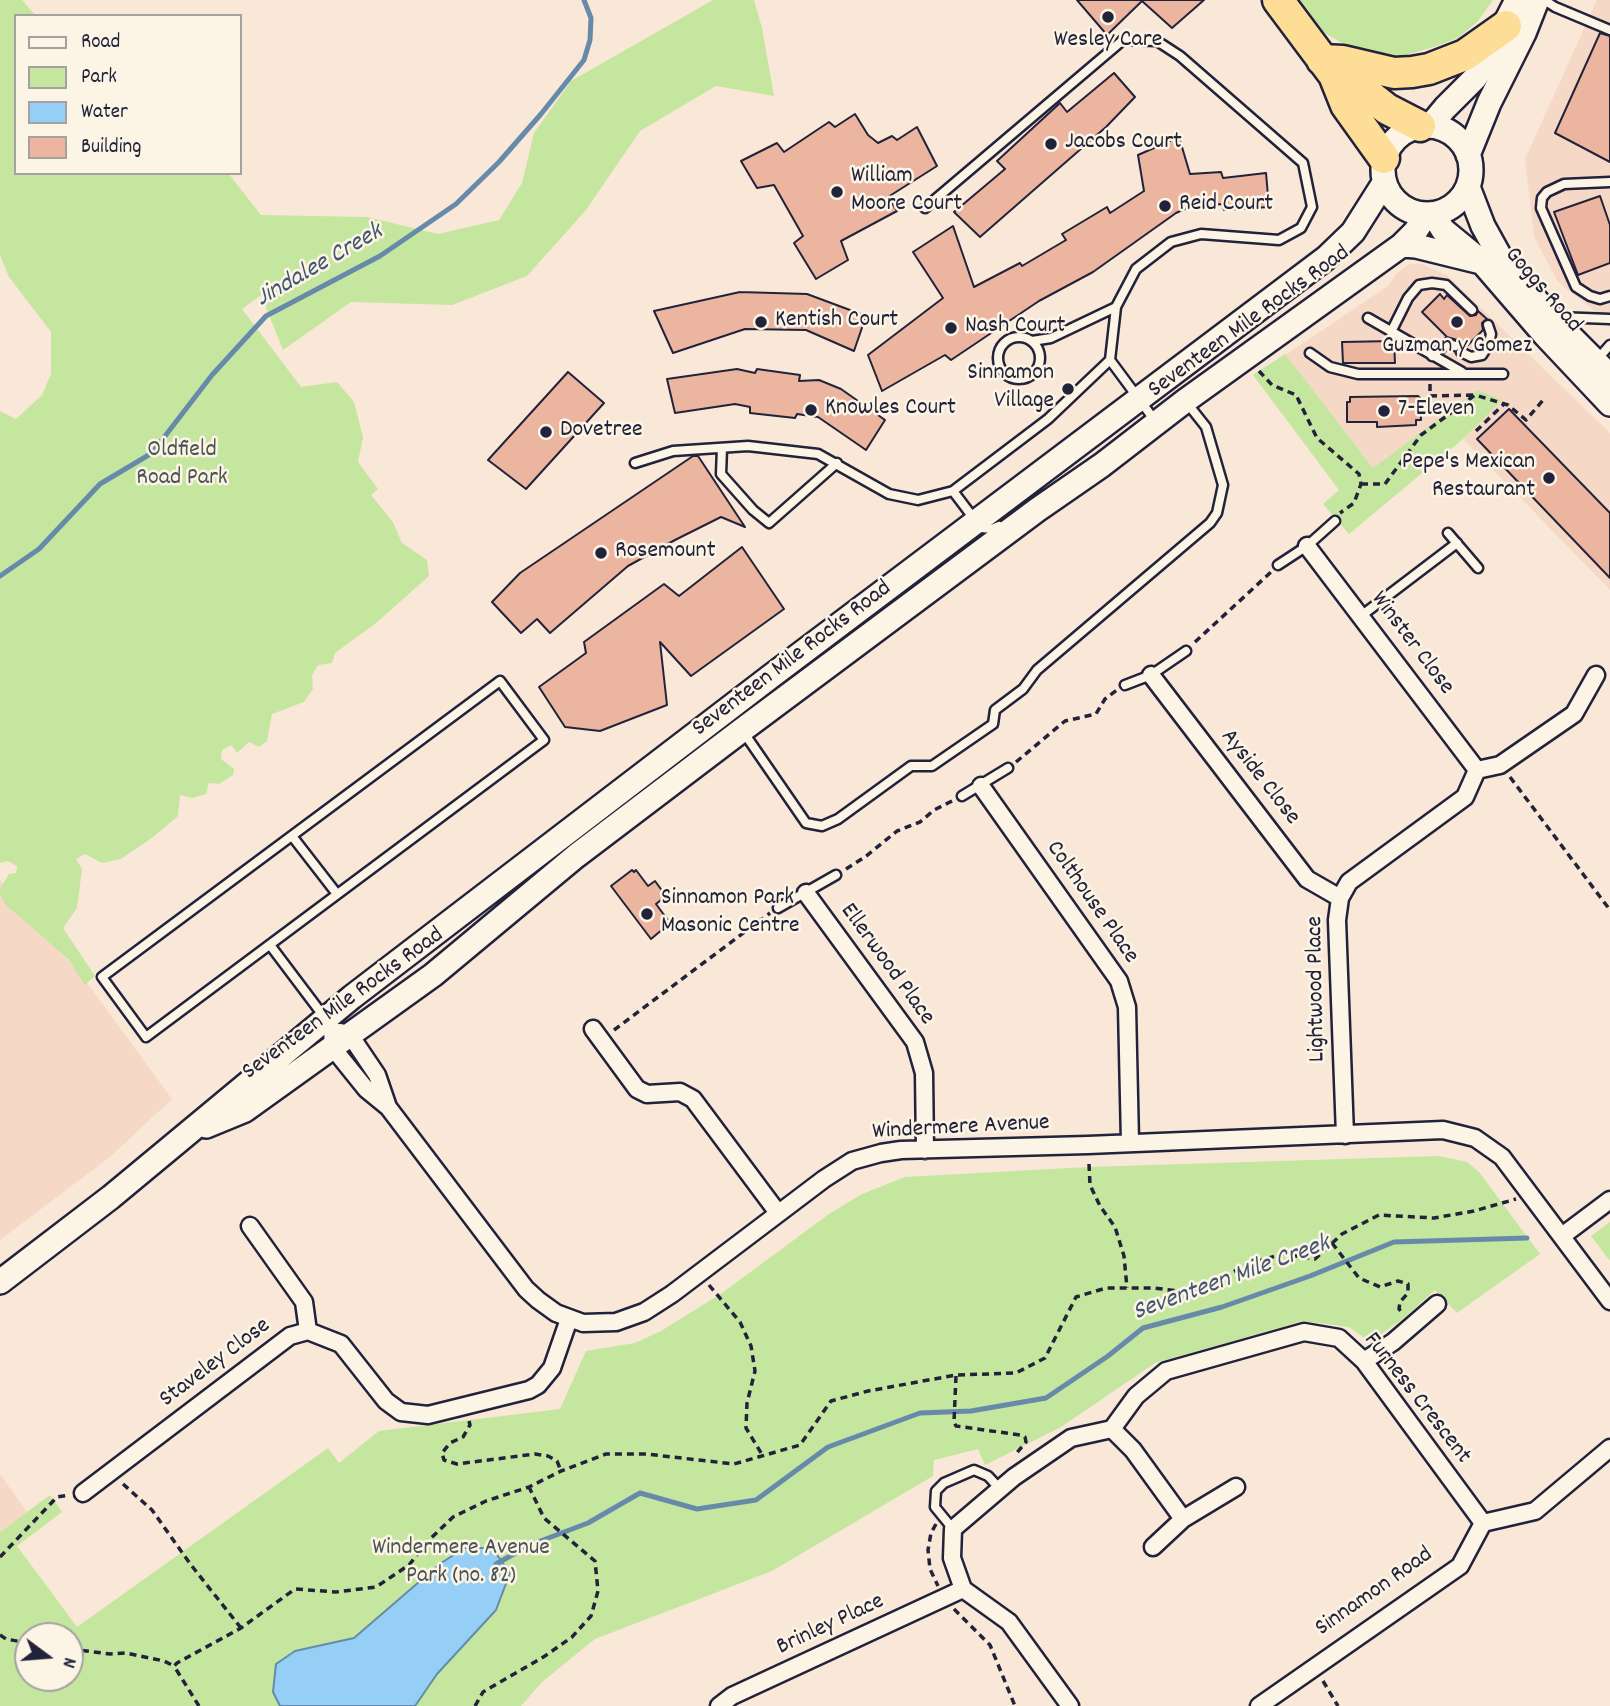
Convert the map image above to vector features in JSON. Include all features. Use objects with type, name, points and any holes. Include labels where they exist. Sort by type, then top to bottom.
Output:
[{"type":"highway","points":[[1278,0],[1328,67],[1346,105],[1384,171]]},
{"type":"highway","points":[[1328,67],[1343,61],[1394,73],[1434,67],[1465,55],[1511,13]]},
{"type":"highway","points":[[1328,67],[1387,109],[1425,126]]},
{"type":"main road","points":[[1468,155],[1489,103],[1515,55],[1536,0]]},
{"type":"main road","points":[[1425,126],[1475,78],[1511,13]]},
{"type":"main road","points":[[1425,126],[1443,129],[1454,135],[1463,144],[1471,166],[1468,187],[1454,205],[1430,215],[1412,213],[1400,206],[1390,196],[1384,171],[1389,146],[1397,137],[1408,130],[1425,126]]},
{"type":"main road","name":"Seventeen Mile Rocks Road","points":[[184,1135],[245,1110],[335,1033],[976,522],[1343,243],[1361,221],[1384,171]]},
{"type":"main road","name":"Goggs Road","points":[[1468,187],[1483,226],[1504,264],[1602,378]]},
{"type":"main road","name":"Seventeen Mile Rocks Road","points":[[0,1282],[111,1197],[234,1093],[433,975],[576,856],[1037,510],[1402,245],[1430,215]]},
{"type":"main road","name":"Goggs Road","points":[[1430,215],[1602,378]]},
{"type":"main road","points":[[1402,245],[1482,262]]},
{"type":"street","name":"Winster Close","points":[[1307,546],[1477,770]]},
{"type":"street","points":[[1477,770],[1500,765],[1574,714],[1595,675]]},
{"type":"street","name":"Ayside Close","points":[[1151,676],[1307,878],[1340,898]]},
{"type":"street","name":"Lightwood Place","points":[[1345,1135],[1337,920],[1340,898],[1349,882],[1465,797],[1477,770]]},
{"type":"street","name":"Colthouse Place","points":[[981,786],[1119,981],[1127,1007],[1130,1142]]},
{"type":"street","name":"Ellerwood Place","points":[[806,893],[915,1042],[924,1073],[925,1150]]},
{"type":"street","name":"Windermere Avenue","points":[[335,1033],[377,1074],[388,1107],[526,1289],[547,1308],[569,1319],[598,1324],[630,1318],[657,1305],[778,1213],[852,1161],[881,1153],[1443,1130],[1467,1135],[1496,1152],[1532,1195],[1610,1301]]},
{"type":"street","points":[[598,1034],[637,1089],[647,1094],[680,1092],[693,1099],[778,1213]]},
{"type":"street","points":[[1562,1236],[1610,1200]]},
{"type":"street","points":[[250,1226],[304,1302],[308,1331]]},
{"type":"street","points":[[1364,1361],[1437,1304]]},
{"type":"street","name":"Staveley Close","points":[[83,1493],[290,1336],[308,1331],[341,1344],[386,1401],[401,1412],[428,1415],[529,1390],[538,1385],[552,1368],[569,1319]]},
{"type":"street","name":"Furness Crescent","points":[[1112,1429],[1136,1396],[1166,1371],[1304,1332],[1339,1338],[1364,1361],[1483,1523]]},
{"type":"street","points":[[1070,1706],[1009,1622],[963,1589],[952,1558],[953,1529],[1014,1477],[1071,1438],[1112,1429],[1133,1450],[1183,1519]]},
{"type":"street","points":[[1483,1523],[1535,1510],[1610,1448]]},
{"type":"street","points":[[1153,1547],[1183,1519],[1236,1486]]},
{"type":"street","name":"Sinnamon Road","points":[[1259,1706],[1460,1566],[1483,1523]]},
{"type":"street","name":"Brinley Place","points":[[719,1706],[732,1696],[963,1589]]},
{"type":"lane","points":[[1544,0],[1610,30]]},
{"type":"lane","points":[[635,463],[673,451],[748,446],[818,454],[889,494],[918,500],[953,491],[1048,419],[1110,360],[1116,307],[1136,269],[1171,242],[1201,234],[1279,240],[1301,228],[1312,207],[1303,163],[1180,56],[1157,41],[1123,40],[925,208]]},
{"type":"lane","points":[[1610,181],[1564,184],[1547,191],[1542,198],[1541,208],[1576,287],[1600,299],[1610,296]]},
{"type":"lane","points":[[1391,332],[1408,298],[1419,285],[1446,285],[1472,310]]},
{"type":"lane","points":[[1051,338],[1035,371],[1024,378],[1011,377],[1001,369],[998,354],[1005,342],[1019,336],[1032,341],[1051,338],[1116,307]]},
{"type":"lane","points":[[1550,317],[1610,319]]},
{"type":"lane","points":[[1368,318],[1465,374]]},
{"type":"lane","points":[[1432,356],[1447,343],[1471,357],[1482,355],[1489,344],[1491,334],[1488,325]]},
{"type":"lane","points":[[1032,341],[1039,351],[1040,359]]},
{"type":"lane","points":[[1310,353],[1330,368],[1344,373],[1484,376],[1503,374]]},
{"type":"lane","points":[[1110,360],[1157,422]]},
{"type":"lane","points":[[742,730],[806,822],[822,826],[838,819],[911,766],[932,766],[993,724],[995,710],[1023,689],[1037,670],[1210,523],[1217,513],[1223,485],[1206,427],[1185,401]]},
{"type":"lane","points":[[722,448],[722,474],[752,510],[769,523],[837,463]]},
{"type":"lane","points":[[953,491],[981,528],[992,529],[1037,510]]},
{"type":"lane","points":[[1278,565],[1307,546],[1335,521]]},
{"type":"lane","points":[[1448,533],[1478,568]]},
{"type":"lane","points":[[1361,616],[1457,543]]},
{"type":"lane","points":[[1125,685],[1151,676],[1185,651]]},
{"type":"lane","points":[[500,681],[544,740],[146,1037],[102,977],[292,836],[500,681]]},
{"type":"lane","points":[[962,796],[1008,768]]},
{"type":"lane","points":[[292,836],[337,894]]},
{"type":"lane","points":[[778,908],[836,875]]},
{"type":"lane","points":[[270,945],[335,1033]]},
{"type":"lane","points":[[953,1529],[935,1507],[936,1491],[944,1483],[974,1470],[988,1476],[1001,1490]]},
{"type":"path","points":[[1256,368],[1272,385],[1296,395],[1317,438],[1359,474],[1361,484],[1354,503],[1341,511],[1335,521]]},
{"type":"path","points":[[1430,374],[1430,396],[1475,395],[1504,404],[1526,420],[1545,399]]},
{"type":"path","points":[[1361,484],[1385,484],[1421,435],[1475,395]]},
{"type":"path","points":[[1476,430],[1504,404]]},
{"type":"path","points":[[1185,651],[1278,565]]},
{"type":"path","points":[[1008,768],[1065,721],[1096,714],[1105,699],[1125,685]]},
{"type":"path","points":[[1500,765],[1610,910]]},
{"type":"path","points":[[836,875],[865,857],[897,831],[920,822],[934,810],[962,796]]},
{"type":"path","points":[[598,1034],[778,908]]},
{"type":"path","points":[[1089,1164],[1090,1185],[1100,1206],[1115,1227],[1124,1256],[1127,1288]]},
{"type":"path","points":[[174,1666],[241,1628],[295,1589],[336,1592],[376,1587],[409,1565],[428,1541],[453,1517],[486,1501],[529,1487],[561,1471],[606,1454],[646,1454],[734,1464],[763,1456],[800,1445],[831,1401],[868,1391],[956,1375],[1016,1373],[1045,1358],[1076,1297],[1106,1288],[1154,1288],[1194,1293],[1246,1265],[1282,1254],[1315,1259],[1342,1234],[1379,1215],[1434,1218],[1474,1212],[1532,1195]]},
{"type":"path","points":[[1332,1243],[1359,1278],[1380,1287],[1398,1281],[1408,1284],[1408,1293],[1400,1302],[1399,1309],[1413,1324]]},
{"type":"path","points":[[700,1273],[740,1322],[751,1346],[755,1371],[747,1403],[746,1428],[763,1456]]},
{"type":"path","points":[[956,1375],[954,1422],[961,1428],[1025,1437],[1026,1442],[1019,1451],[988,1476]]},
{"type":"path","points":[[464,1407],[470,1425],[463,1437],[450,1443],[442,1453],[444,1461],[457,1464],[535,1454],[548,1455],[557,1461],[561,1471]]},
{"type":"path","points":[[111,1472],[152,1510],[241,1628]]},
{"type":"path","points":[[475,1706],[483,1692],[572,1637],[591,1616],[598,1591],[595,1561],[544,1518],[529,1487]]},
{"type":"path","points":[[0,1557],[57,1497],[83,1493]]},
{"type":"path","points":[[941,1516],[930,1533],[930,1569],[944,1599],[970,1622],[990,1645],[1015,1706]]},
{"type":"path","points":[[84,1651],[127,1653],[164,1661],[174,1666],[199,1706]]},
{"type":"path","points":[[1314,1668],[1338,1706]]},
{"type":"shaded area","points":[[1597,0],[1610,0],[1610,327],[1595,311],[1558,282],[1534,237],[1525,159]]},
{"type":"shaded area","points":[[1410,264],[1421,264],[1447,275],[1610,433],[1610,590],[1463,439],[1501,400],[1477,390],[1373,468],[1285,355],[1388,286],[1397,273]]},
{"type":"shaded area","points":[[0,880],[91,988],[172,1099],[110,1157],[0,1240]]},
{"type":"shaded area","points":[[0,1474],[27,1512],[0,1532]]},
{"type":"green space","name":"Oldfield Road Park","points":[[0,0],[22,0],[34,14],[14,14],[14,175],[230,175],[261,215],[367,217],[438,234],[499,220],[522,183],[534,133],[571,81],[713,0],[754,0],[762,28],[774,96],[716,86],[640,131],[586,210],[527,276],[452,305],[351,302],[283,350],[261,295],[242,309],[301,387],[337,382],[354,402],[363,437],[358,462],[378,489],[371,495],[393,522],[402,543],[427,560],[429,576],[376,623],[335,653],[332,663],[318,665],[312,675],[313,689],[304,702],[272,714],[267,741],[259,747],[249,742],[237,753],[231,745],[222,750],[221,759],[234,769],[233,775],[219,784],[209,783],[206,794],[192,798],[180,795],[178,816],[121,859],[102,863],[85,854],[76,859],[82,869],[77,908],[63,928],[95,976],[85,985],[68,959],[6,905],[0,894],[9,874],[16,873],[17,866],[8,861],[0,863],[0,411],[16,419],[42,395],[51,374],[51,332],[9,277],[0,255]]},
{"type":"green space","points":[[1299,0],[1493,0],[1478,21],[1458,38],[1402,56],[1380,56],[1342,43],[1321,31]]},
{"type":"green space","points":[[1285,354],[1373,468],[1477,390],[1502,400],[1463,439],[1349,534],[1323,504],[1339,490],[1253,375]]},
{"type":"green space","name":"Windermere Avenue Park (no. 82)","points":[[1439,1156],[1467,1162],[1479,1172],[1540,1254],[1457,1313],[1435,1290],[1404,1318],[1370,1342],[1349,1327],[1303,1321],[1155,1363],[1061,1427],[985,1465],[978,1449],[934,1460],[933,1476],[772,1571],[595,1639],[542,1682],[521,1706],[0,1706],[0,1532],[50,1495],[62,1512],[17,1546],[73,1622],[14,1622],[14,1692],[84,1692],[84,1622],[328,1448],[339,1463],[379,1431],[560,1409],[586,1351],[635,1343],[661,1331],[722,1293],[829,1214],[862,1194],[905,1177],[1088,1167]]},
{"type":"green space","points":[[1610,1222],[1610,1261],[1591,1236]]},
{"type":"water","points":[[465,1548],[492,1548],[510,1573],[496,1610],[437,1674],[415,1706],[280,1706],[273,1692],[276,1664],[295,1651],[354,1638],[441,1563]]},
{"type":"building","points":[[1077,0],[1204,0],[1172,28],[1142,1],[1107,35]]},
{"type":"building","points":[[1600,33],[1610,36],[1610,162],[1555,133]]},
{"type":"building","name":"Jacobs Court","points":[[1114,73],[1135,97],[1106,127],[980,237],[954,212],[1005,169],[997,161],[1060,103],[1067,112]]},
{"type":"building","name":"William Moore Court","points":[[855,114],[868,135],[878,143],[892,136],[897,140],[917,127],[937,166],[888,197],[897,211],[841,241],[848,260],[816,279],[794,243],[803,236],[774,185],[757,188],[741,161],[777,143],[784,152],[829,122],[835,127]]},
{"type":"building","points":[[1179,137],[1190,174],[1221,172],[1223,178],[1266,173],[1269,207],[1224,210],[1222,204],[1187,208],[1176,213],[1093,272],[1039,301],[951,360],[945,355],[882,391],[868,355],[943,298],[913,252],[953,226],[974,287],[1020,263],[1022,266],[1066,240],[1062,234],[1107,207],[1110,213],[1144,191],[1138,155]]},
{"type":"building","points":[[1600,196],[1610,225],[1610,263],[1578,275],[1554,212]]},
{"type":"building","name":"Kentish Court","points":[[740,292],[807,294],[866,316],[854,351],[806,330],[745,329],[673,353],[654,311]]},
{"type":"building","points":[[1440,294],[1444,299],[1447,295],[1470,316],[1476,315],[1478,311],[1487,319],[1482,323],[1483,330],[1466,347],[1447,337],[1422,312]]},
{"type":"building","points":[[1394,341],[1395,363],[1343,363],[1342,342]]},
{"type":"building","name":"Knowles Court","points":[[737,369],[755,373],[757,369],[800,375],[799,381],[819,380],[841,389],[885,420],[866,450],[818,417],[797,414],[795,418],[750,413],[750,407],[735,404],[675,413],[667,379]]},
{"type":"building","name":"Dovetree","points":[[568,372],[604,403],[526,489],[488,460]]},
{"type":"building","name":"7-Eleven","points":[[1418,396],[1421,420],[1416,420],[1416,425],[1377,427],[1377,422],[1347,422],[1347,402],[1350,402],[1350,397]]},
{"type":"building","points":[[1509,409],[1610,513],[1610,578],[1477,439]]},
{"type":"building","name":"Rosemount","points":[[693,456],[698,456],[745,527],[721,517],[675,540],[628,566],[550,633],[537,619],[521,633],[492,602],[520,573]]},
{"type":"building","points":[[742,547],[784,609],[691,676],[660,642],[667,705],[600,731],[565,727],[539,687],[586,653],[584,642],[664,584],[679,596]]},
{"type":"building","name":"Sinnamon Park Masonic Centre","points":[[632,870],[636,870],[648,886],[655,881],[666,896],[656,904],[670,923],[651,939],[611,886]]},
{"type":"waterway","name":"Jindalee Creek","points":[[0,576],[39,549],[100,484],[152,453],[212,375],[266,316],[380,256],[456,204],[499,162],[584,60],[590,40],[591,18],[584,0]]},
{"type":"waterway","name":"Seventeen Mile Creek","points":[[496,1564],[530,1545],[588,1523],[640,1493],[697,1509],[756,1500],[828,1447],[920,1413],[971,1411],[1046,1398],[1108,1356],[1143,1328],[1222,1307],[1310,1276],[1394,1242],[1527,1238]]},
{"type":"place","name":"Wesley Care","points":[[1108,17]]},
{"type":"place","name":"Jacobs Court","points":[[1051,144]]},
{"type":"place","name":"William Moore Court","points":[[837,192]]},
{"type":"place","name":"Reid Court","points":[[1165,206]]},
{"type":"place","name":"Kentish Court","points":[[761,322]]},
{"type":"place","name":"Guzman y Gomez","points":[[1457,322]]},
{"type":"place","name":"Nash Court","points":[[951,328]]},
{"type":"place","name":"Sinnamon Village","points":[[1068,389]]},
{"type":"place","name":"Knowles Court","points":[[811,410]]},
{"type":"place","name":"7-Eleven","points":[[1384,411]]},
{"type":"place","name":"Dovetree","points":[[546,432]]},
{"type":"place","name":"Pepe's Mexican Restaurant","points":[[1549,478]]},
{"type":"place","name":"Rosemount","points":[[601,553]]},
{"type":"place","name":"Sinnamon Park Masonic Centre","points":[[647,914]]}]
